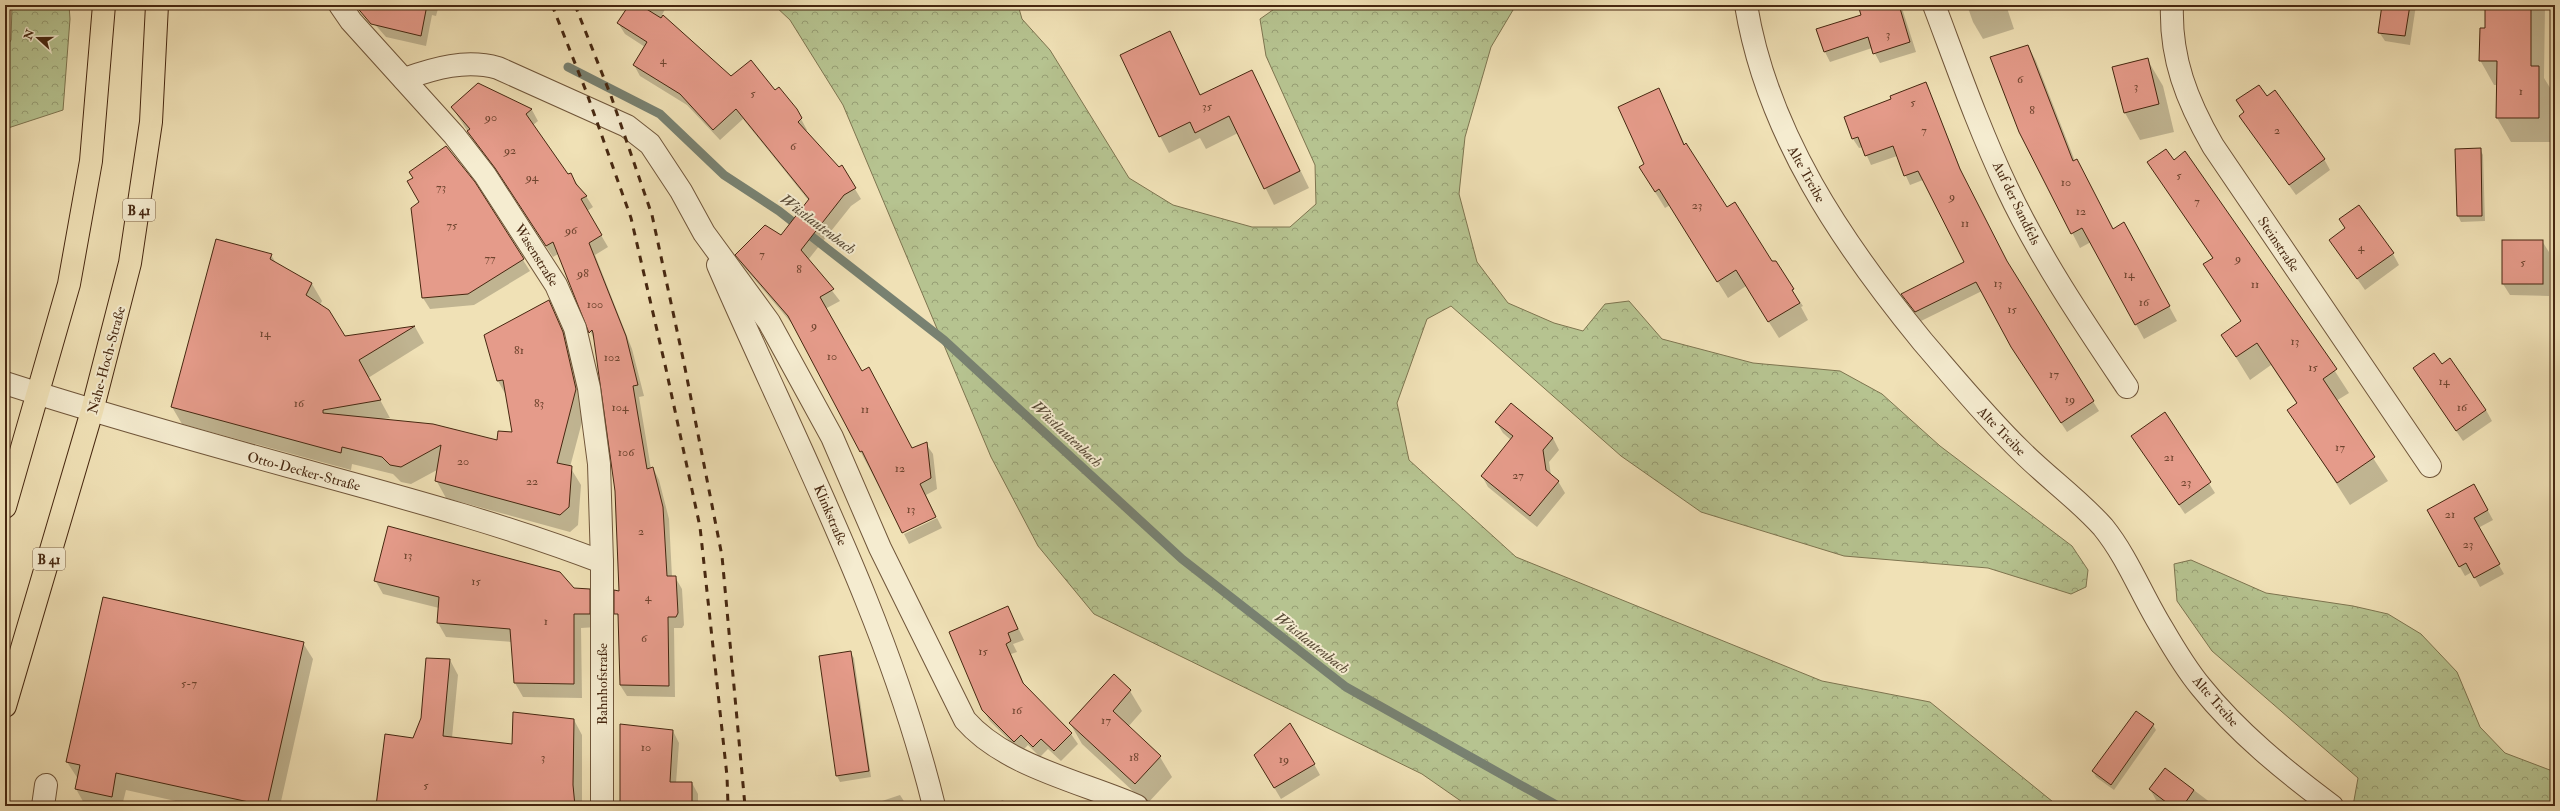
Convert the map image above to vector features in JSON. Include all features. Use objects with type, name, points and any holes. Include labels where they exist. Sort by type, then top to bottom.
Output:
[{"type":"main road","points":[[5,506],[69,284],[84,207],[96,108],[104,5]]},
{"type":"main road","name":"Nahe-Hoch-Straße","points":[[5,706],[92,411],[127,278],[143,184],[151,122],[157,5]]},
{"type":"street","name":"Alte Treibe","points":[[1746,5],[1763,80],[1789,142],[1822,202],[1858,258],[1972,400],[2022,452],[2102,526],[2120,551],[2161,626],[2200,687],[2255,743],[2332,806]]},
{"type":"street","name":"Auf der Sandfels","points":[[1934,5],[2007,188],[2076,311],[2127,387]]},
{"type":"street","name":"Steinstraße","points":[[2172,5],[2174,51],[2182,83],[2193,112],[2213,146],[2430,466]]},
{"type":"street","name":"Wasenstraße","points":[[346,13],[454,135],[485,175],[526,236],[556,285],[568,311],[581,349],[590,396],[599,464],[602,562]]},
{"type":"street","points":[[404,79],[448,66],[488,65],[556,92],[627,126],[650,144],[681,191],[704,233],[769,322],[832,437],[880,548],[965,720],[976,733],[1027,762],[1137,806]]},
{"type":"street","name":"Klinkstraße","points":[[704,233],[844,546],[902,695],[932,798]]},
{"type":"street","name":"Otto-Decker-Straße","points":[[5,383],[92,411],[423,503],[522,533],[602,562]]},
{"type":"street","name":"Bahnhofstraße","points":[[602,562],[602,806]]},
{"type":"street","points":[[43,806],[46,784]]},
{"type":"street","points":[[932,798],[950,806]]},
{"type":"green space","points":[[12,5],[69,5],[70,19],[63,110],[5,129],[5,50],[11,40]]},
{"type":"green space","points":[[774,5],[1018,5],[1022,19],[1050,50],[1129,178],[1173,205],[1252,227],[1290,227],[1316,204],[1315,165],[1266,56],[1260,19],[1280,5],[1516,5],[1491,47],[1465,137],[1459,194],[1477,262],[1508,303],[1554,323],[1583,331],[1605,304],[1629,301],[1662,339],[1753,363],[1840,371],[1882,394],[1940,446],[2072,546],[2088,570],[2086,587],[2071,594],[1988,568],[1844,556],[1701,512],[1621,456],[1451,306],[1427,319],[1397,403],[1409,460],[1516,557],[1822,681],[1930,702],[2058,806],[1468,806],[1422,774],[1094,614],[1038,546],[991,457],[843,105],[790,20]]},
{"type":"green space","points":[[2191,560],[2266,593],[2353,606],[2388,614],[2421,634],[2457,672],[2480,727],[2505,753],[2555,772],[2555,806],[2353,806],[2358,778],[2212,651],[2177,601],[2174,564]]},
{"type":"building","points":[[355,5],[427,5],[421,36],[371,24]]},
{"type":"building","points":[[629,5],[640,5],[661,18],[663,15],[731,76],[751,60],[775,90],[779,87],[797,109],[802,118],[798,122],[839,167],[842,165],[856,188],[844,195],[801,250],[834,289],[820,297],[862,371],[869,367],[912,448],[927,442],[931,478],[920,484],[936,517],[902,533],[862,451],[860,452],[788,316],[735,255],[765,225],[781,235],[809,199],[736,109],[713,130],[680,94],[633,65],[647,42],[617,23]]},
{"type":"building","points":[[1858,5],[1899,5],[1910,42],[1873,54],[1868,37],[1824,52],[1816,29],[1861,15]]},
{"type":"building","points":[[2382,5],[2410,5],[2405,36],[2378,33]]},
{"type":"building","points":[[2485,5],[2531,5],[2531,66],[2539,66],[2539,118],[2496,118],[2497,61],[2479,61],[2480,28],[2485,28]]},
{"type":"building","points":[[1170,31],[1200,95],[1252,70],[1300,171],[1264,189],[1229,116],[1195,133],[1190,122],[1159,137],[1120,55]]},
{"type":"building","points":[[2028,45],[2073,161],[2077,159],[2113,229],[2124,222],[2170,306],[2135,325],[2082,228],[2071,234],[2019,132],[1990,57]]},
{"type":"building","points":[[2148,58],[2159,104],[2124,113],[2112,67]]},
{"type":"building","points":[[1926,82],[1960,169],[2007,261],[2094,401],[2061,423],[2011,347],[1976,282],[1915,312],[1901,294],[1964,262],[1918,171],[1904,176],[1893,146],[1865,156],[1858,137],[1852,139],[1844,117],[1891,99],[1890,96]]},
{"type":"building","points":[[478,83],[532,109],[526,114],[568,174],[571,173],[576,184],[587,196],[581,199],[602,235],[589,243],[626,336],[638,385],[633,386],[647,469],[653,467],[663,507],[667,576],[676,576],[678,613],[676,617],[668,617],[669,686],[620,685],[618,614],[614,614],[614,590],[619,591],[615,491],[593,333],[592,330],[589,333],[553,242],[546,246],[495,168],[467,131],[470,129],[451,107]]},
{"type":"building","points":[[2259,85],[2267,96],[2275,90],[2325,159],[2289,185],[2239,116],[2244,112],[2236,100]]},
{"type":"building","points":[[1659,88],[1684,145],[1686,143],[1727,207],[1735,202],[1772,261],[1776,261],[1794,289],[1792,290],[1800,303],[1768,322],[1736,270],[1717,282],[1659,189],[1655,192],[1639,167],[1644,164],[1618,107]]},
{"type":"building","points":[[446,146],[475,182],[524,259],[468,294],[422,298],[411,208],[419,202],[407,181],[413,178],[409,172]]},
{"type":"building","points":[[2481,148],[2482,216],[2457,216],[2455,149]]},
{"type":"building","points":[[2166,149],[2174,160],[2185,151],[2337,369],[2323,379],[2375,457],[2337,483],[2287,410],[2297,403],[2257,343],[2236,357],[2221,335],[2241,321],[2203,264],[2213,258],[2147,162]]},
{"type":"building","points":[[2359,205],[2394,253],[2357,279],[2329,240],[2345,228],[2339,219]]},
{"type":"building","points":[[216,239],[272,254],[270,259],[312,283],[306,295],[329,310],[345,336],[415,326],[359,360],[381,400],[323,410],[323,413],[433,424],[497,440],[498,431],[512,432],[503,380],[497,381],[484,335],[549,300],[563,332],[576,389],[557,463],[572,466],[569,507],[560,515],[435,481],[441,445],[401,467],[390,465],[382,457],[342,447],[341,453],[171,407]]},
{"type":"building","points":[[2502,240],[2543,240],[2543,284],[2502,284]]},
{"type":"building","points":[[2434,353],[2442,364],[2450,358],[2486,410],[2456,431],[2413,368]]},
{"type":"building","points":[[1511,403],[1553,438],[1543,450],[1546,470],[1559,481],[1530,516],[1481,476],[1513,436],[1495,422]]},
{"type":"building","points":[[2165,412],[2211,482],[2179,505],[2131,436]]},
{"type":"building","points":[[2474,484],[2488,510],[2474,518],[2500,564],[2474,578],[2466,563],[2459,567],[2427,510]]},
{"type":"building","points":[[388,526],[560,572],[574,588],[590,589],[590,614],[574,614],[574,684],[514,683],[510,629],[437,623],[439,597],[374,581]]},
{"type":"building","points":[[103,597],[304,642],[267,806],[116,773],[112,797],[75,789],[80,765],[66,762]]},
{"type":"building","points":[[1008,606],[1018,629],[1008,633],[1011,641],[1006,644],[1023,683],[1072,733],[1054,751],[1041,739],[1033,747],[1021,735],[1014,742],[982,710],[949,632]]},
{"type":"building","points":[[851,651],[869,771],[836,776],[819,656]]},
{"type":"building","points":[[426,658],[450,659],[443,736],[512,744],[513,712],[574,719],[573,785],[575,806],[376,806],[385,734],[413,738],[421,718]]},
{"type":"building","points":[[1114,674],[1131,690],[1113,711],[1161,756],[1135,784],[1069,723]]},
{"type":"building","points":[[2136,711],[2154,724],[2111,785],[2092,771]]},
{"type":"building","points":[[1290,723],[1315,764],[1274,788],[1254,755]]},
{"type":"building","points":[[620,724],[673,730],[670,782],[692,782],[692,806],[620,806]]},
{"type":"building","points":[[2165,768],[2194,790],[2183,806],[2171,806],[2149,789]]},
{"type":"waterway","name":"Wüstlautenbach","points":[[568,67],[660,114],[724,175],[779,211],[944,340],[1182,559],[1346,687],[1558,806]]},
{"type":"railway","points":[[552,5],[586,91],[631,218],[666,369],[700,527],[727,776],[728,806]]},
{"type":"railway","points":[[575,5],[611,96],[652,215],[684,363],[722,556],[745,806]]}]
